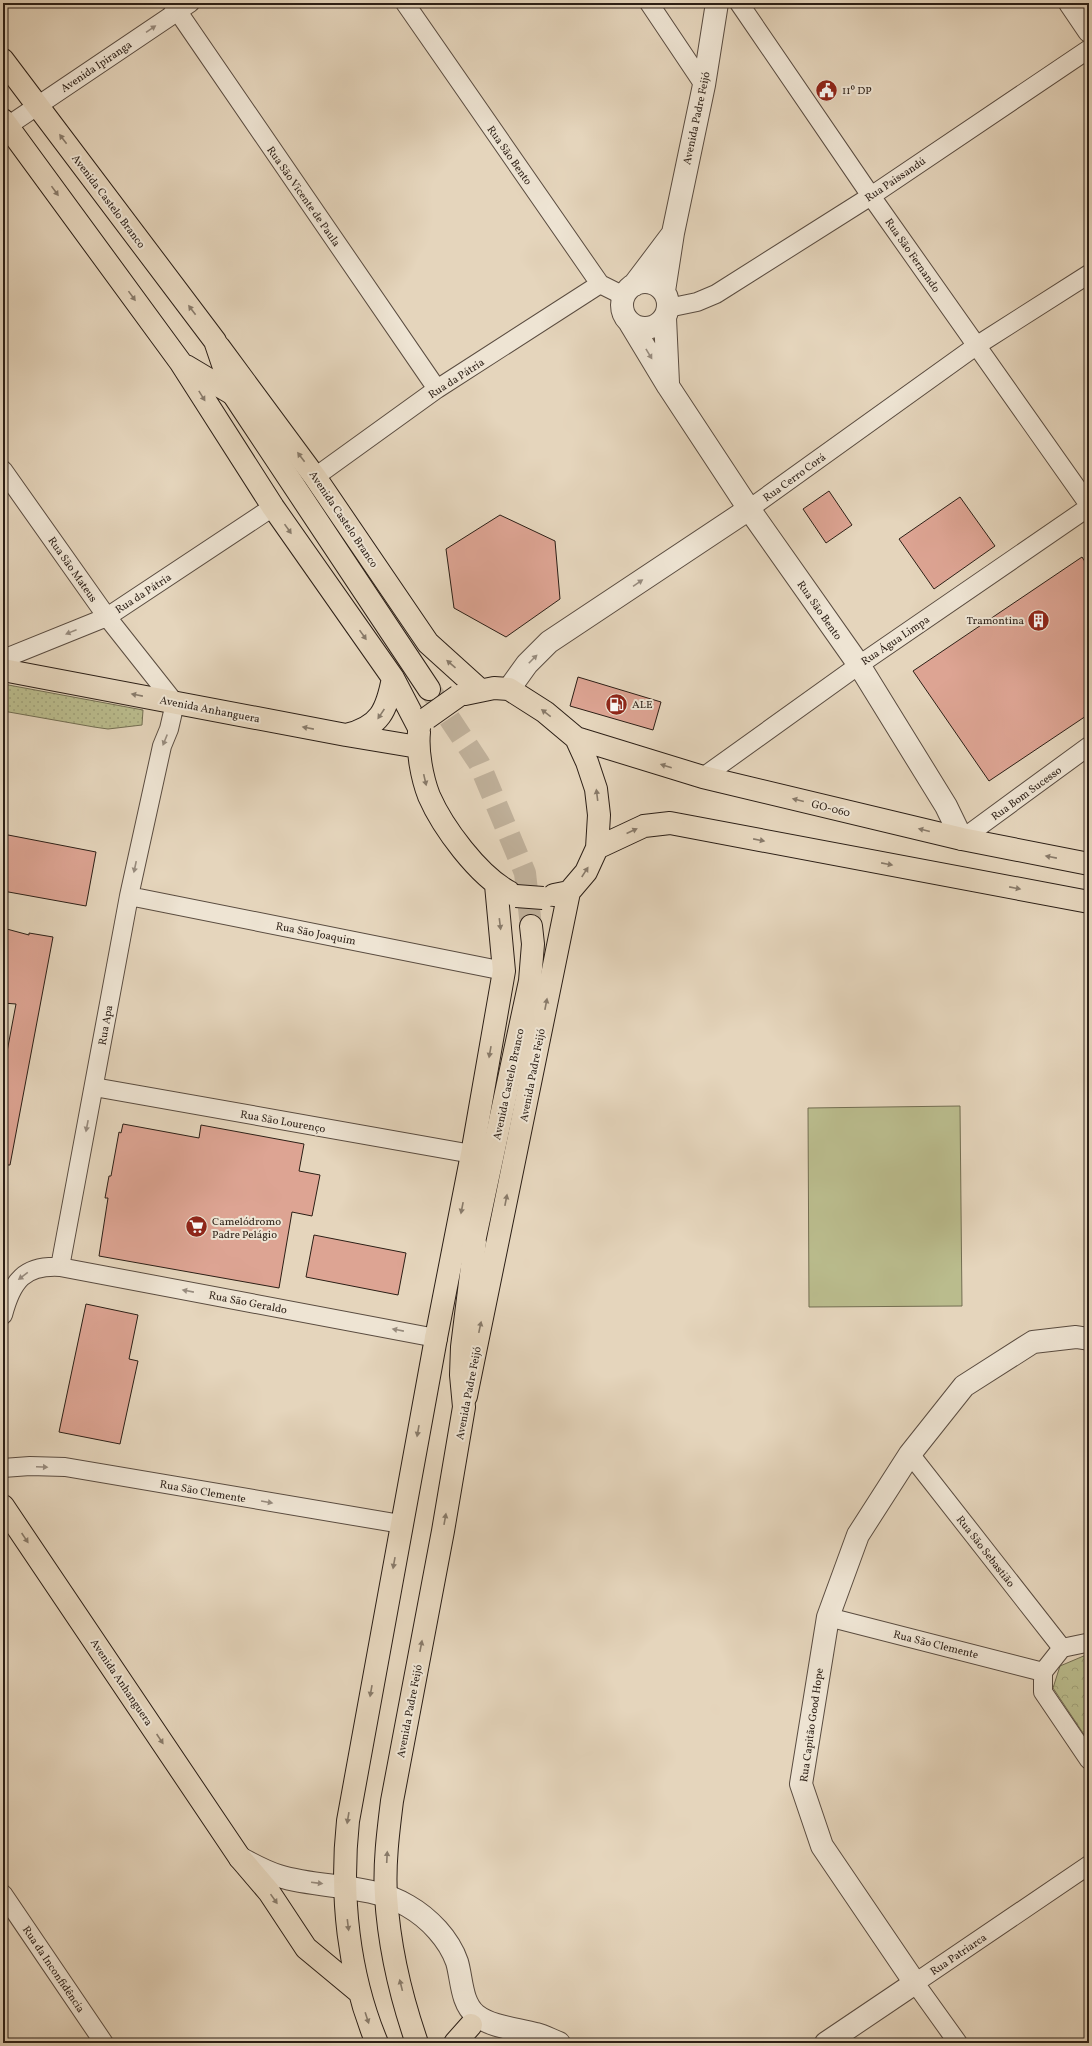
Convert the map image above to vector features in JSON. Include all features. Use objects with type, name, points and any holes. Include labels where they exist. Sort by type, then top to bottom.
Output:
[{"type":"main road","name":"Avenida Castelo Branco","points":[[3,60],[215,341],[315,477],[428,643],[480,690]]},
{"type":"main road","name":"Avenida Castelo Branco","points":[[4,125],[181,363],[273,508],[393,678],[421,731],[429,795],[439,814],[470,859],[496,885],[516,896],[543,898],[568,892]]},
{"type":"main road","name":"Avenida Castelo Branco","points":[[215,341],[233,394],[430,689]]},
{"type":"main road","name":"Avenida Castelo Branco","points":[[181,363],[233,394]]},
{"type":"main road","name":"Avenida Anhanguera","points":[[3,670],[346,735],[421,731]]},
{"type":"main road","points":[[346,735],[361,732],[374,724],[389,700],[393,678]]},
{"type":"main road","points":[[421,731],[458,696],[480,690],[509,689]]},
{"type":"main road","name":"GO-060","points":[[509,689],[545,712],[576,738],[703,777],[962,839],[1089,864]]},
{"type":"main road","points":[[568,892],[586,872],[597,848],[599,815],[596,789],[587,762],[576,738]]},
{"type":"main road","points":[[597,848],[644,826],[670,823],[1089,902]]},
{"type":"main road","points":[[377,2043],[368,2021],[360,1992],[351,1947],[344,1886],[344,1852],[348,1821],[401,1524],[472,1154],[504,970],[496,885]]},
{"type":"main road","name":"Avenida Padre Feijó","points":[[386,1896],[386,1863],[392,1801],[442,1539],[464,1407],[568,892]]},
{"type":"main road","name":"Avenida Castelo Branco","points":[[424,1402],[437,1372],[475,1242],[530,981],[533,944],[531,926]]},
{"type":"main road","name":"Avenida Castelo Branco","points":[[464,1407],[461,1375],[462,1347],[475,1242]]},
{"type":"main road","name":"Avenida Anhanguera","points":[[3,1506],[240,1858],[269,1892],[306,1948],[360,1992]]},
{"type":"main road","points":[[386,1896],[397,1970],[410,2023],[417,2043]]},
{"type":"main road","points":[[455,2043],[471,2026]]},
{"type":"street","name":"Rua São Bento","points":[[406,3],[600,284],[629,290]]},
{"type":"street","points":[[649,3],[704,85]]},
{"type":"street","name":"Avenida Padre Feijó","points":[[666,304],[672,233],[704,85],[718,3]]},
{"type":"street","name":"Rua São Fernando","points":[[739,3],[871,196],[1089,506]]},
{"type":"street","points":[[1070,3],[1089,31]]},
{"type":"street","name":"Avenida Ipiranga","points":[[4,125],[38,105],[180,6]]},
{"type":"street","name":"Rua São Vicente de Paula","points":[[180,6],[438,389]]},
{"type":"street","name":"Rua Paissandú","points":[[666,304],[697,302],[716,294],[871,196],[1089,49]]},
{"type":"street","name":"Avenida Padre Feijó","points":[[629,290],[672,233]]},
{"type":"street","name":"Rua Cerro Corá","points":[[509,689],[527,664],[549,642],[749,509],[976,346],[1089,274]]},
{"type":"street","points":[[666,304],[655,326],[642,328],[630,322],[624,315],[622,306],[629,290],[645,282],[656,284],[666,304],[668,386]]},
{"type":"street","name":"Rua da Pátria","points":[[315,477],[438,389],[600,284]]},
{"type":"street","name":"Rua São Bento","points":[[630,322],[668,386],[749,509],[859,665],[946,806],[962,839]]},
{"type":"street","name":"Rua São Mateus","points":[[3,470],[107,617],[175,703]]},
{"type":"street","name":"Rua Água Limpa","points":[[703,777],[859,665],[1089,506]]},
{"type":"street","name":"Rua da Pátria","points":[[3,659],[107,617],[273,508]]},
{"type":"street","name":"Rua Apa","points":[[60,1267],[128,896],[162,746],[169,729],[175,703]]},
{"type":"street","name":"Rua Bom Sucesso","points":[[962,839],[1089,746]]},
{"type":"street","name":"Rua São Joaquim","points":[[128,896],[504,970]]},
{"type":"street","name":"Rua São Lourenço","points":[[94,1088],[472,1154]]},
{"type":"street","points":[[3,1315],[13,1287],[19,1279],[35,1269],[46,1266],[60,1267]]},
{"type":"street","name":"Rua São Geraldo","points":[[60,1267],[436,1338]]},
{"type":"street","name":"Rua Capitão Good Hope","points":[[958,2043],[915,1983],[822,1846],[801,1784],[828,1617],[858,1535],[910,1454],[964,1386],[1033,1342],[1076,1336],[1089,1339]]},
{"type":"street","name":"Rua São Sebastião","points":[[910,1454],[1062,1648]]},
{"type":"street","name":"Rua São Clemente","points":[[3,1468],[30,1466],[65,1467],[401,1524]]},
{"type":"street","name":"Rua São Clemente","points":[[828,1617],[1043,1672]]},
{"type":"street","points":[[1088,1638],[1062,1648],[1043,1672],[1043,1692],[1089,1760]]},
{"type":"street","points":[[240,1858],[279,1876],[344,1886],[386,1896],[408,1905],[438,1930],[456,1960],[469,2009],[477,2016],[502,2026],[538,2034],[559,2043]]},
{"type":"street","name":"Rua Patriarca","points":[[826,2043],[1089,1865]]},
{"type":"street","name":"Rua da Inconfidência","points":[[3,1894],[104,2043]]},
{"type":"street","points":[[386,1896],[402,1914],[430,1937],[440,1950],[458,2011],[463,2019],[471,2026],[506,2036],[539,2043]]},
{"type":"green space","points":[[3,684],[143,710],[142,725],[108,729],[3,711]]},
{"type":"green space","points":[[960,1106],[962,1306],[809,1307],[808,1108]]},
{"type":"green space","points":[[1086,1655],[1089,1656],[1089,1742],[1053,1688],[1060,1666]]},
{"type":"building","points":[[829,491],[852,525],[826,543],[803,509]]},
{"type":"building","points":[[960,497],[995,546],[934,589],[899,539]]},
{"type":"building","points":[[500,515],[555,541],[560,599],[506,637],[454,608],[446,549]]},
{"type":"building","name":"Tramontina","points":[[1082,557],[1089,568],[1089,714],[989,781],[913,671]]},
{"type":"building","name":"ALE","points":[[578,677],[661,702],[653,730],[570,706]]},
{"type":"building","points":[[3,834],[96,852],[86,906],[3,891]]},
{"type":"building","points":[[3,928],[29,935],[29,933],[53,937],[10,1165],[3,1165],[3,1073],[16,1004],[3,1003]]},
{"type":"building","name":"Camelódromo Padre Pelágio","points":[[123,1124],[199,1138],[201,1125],[304,1144],[299,1171],[320,1175],[312,1216],[292,1212],[279,1288],[99,1256],[108,1198],[105,1198],[109,1176],[111,1176],[119,1132],[121,1133]]},
{"type":"building","points":[[314,1235],[406,1253],[398,1295],[306,1277]]},
{"type":"building","points":[[86,1304],[138,1315],[129,1359],[138,1361],[120,1444],[59,1432]]},
{"type":"tunnel","points":[[431,691],[479,763],[525,873],[531,926]]},
{"type":"place","name":"11º DP","points":[[827,90]]},
{"type":"place","name":"Tramontina","points":[[1039,620]]},
{"type":"place","name":"ALE","points":[[616,704]]},
{"type":"place","name":"Camelódromo Padre Pelágio","points":[[197,1227]]}]
